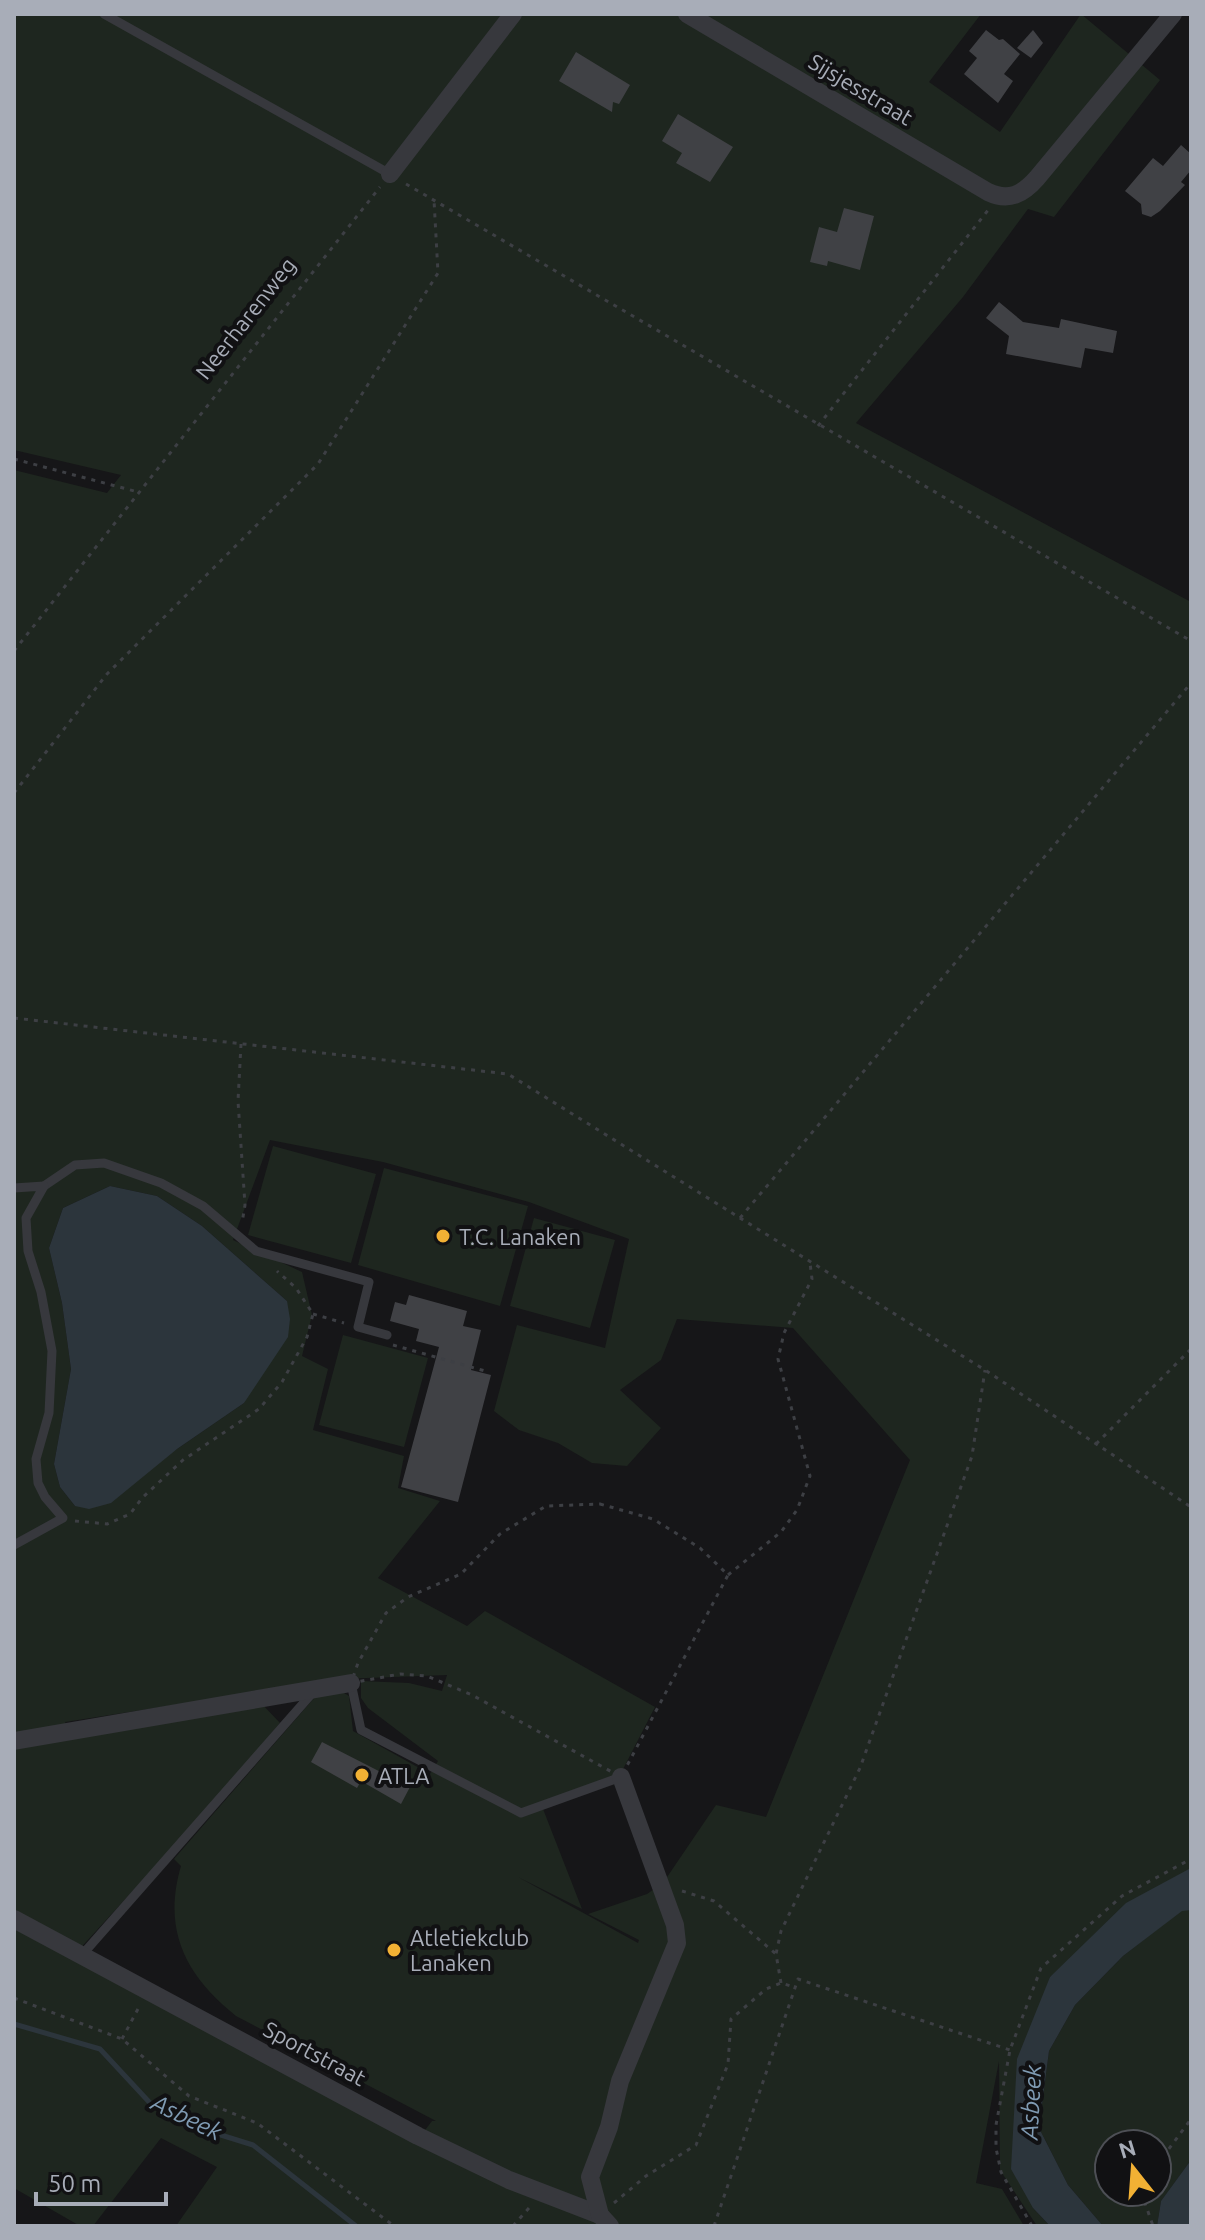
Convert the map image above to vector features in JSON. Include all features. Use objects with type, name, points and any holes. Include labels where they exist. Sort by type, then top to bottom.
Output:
[{"type":"street","points":[[390,174],[513,14]]},
{"type":"street","name":"Sijsjesstraat","points":[[687,14],[1006,197]]},
{"type":"street","points":[[1006,197],[1027,190],[1173,14]]},
{"type":"street","points":[[14,1741],[351,1683]]},
{"type":"street","points":[[605,2220],[590,2177],[609,2127],[620,2081],[677,1943],[675,1925],[621,1777]]},
{"type":"street","name":"Sportstraat","points":[[14,1919],[418,2136],[605,2220]]},
{"type":"lane","points":[[104,14],[390,174]]},
{"type":"lane","points":[[14,1545],[63,1518],[45,1497],[38,1483],[36,1459],[49,1413],[52,1351],[41,1292],[28,1251],[26,1218],[44,1186],[75,1165],[104,1163],[161,1183],[203,1206],[256,1251],[369,1282],[358,1327],[387,1335]]},
{"type":"lane","points":[[14,1188],[44,1186]]},
{"type":"lane","points":[[351,1683],[361,1730],[521,1813],[621,1777]]},
{"type":"lane","points":[[82,1955],[316,1689]]},
{"type":"path","points":[[390,174],[1191,641]]},
{"type":"path","name":"Neerharenweg","points":[[14,651],[390,174]]},
{"type":"path","points":[[818,426],[862,367],[1006,197]]},
{"type":"path","points":[[14,793],[107,674],[318,464],[438,273],[434,200]]},
{"type":"path","points":[[14,459],[138,492]]},
{"type":"path","points":[[740,1218],[1191,683]]},
{"type":"path","points":[[14,1018],[508,1074],[985,1370],[1191,1507]]},
{"type":"path","points":[[240,1239],[245,1205],[238,1101],[241,1044]]},
{"type":"path","points":[[256,1251],[296,1288],[313,1314],[358,1327]]},
{"type":"path","points":[[728,1575],[700,1548],[653,1519],[600,1504],[546,1506],[500,1534],[461,1574],[408,1597],[386,1613],[358,1663],[351,1683],[400,1674],[427,1676],[472,1695],[621,1777],[728,1575],[781,1532],[797,1510],[810,1476],[778,1359],[784,1333],[812,1279],[809,1261]]},
{"type":"path","points":[[63,1518],[86,1524],[107,1524],[130,1514],[142,1498],[183,1460],[259,1409],[282,1382],[307,1337],[313,1314]]},
{"type":"path","points":[[387,1335],[385,1343],[485,1371]]},
{"type":"path","points":[[1096,1444],[1191,1349]]},
{"type":"path","points":[[781,1983],[776,1954],[781,1931],[860,1768],[972,1456],[985,1370]]},
{"type":"path","points":[[1032,2226],[1001,2172],[996,2148],[996,2125],[1010,2050],[1041,1968],[1122,1896],[1191,1859]]},
{"type":"path","points":[[659,1884],[714,1901],[776,1954]]},
{"type":"path","points":[[714,2226],[798,1979],[1010,2050]]},
{"type":"path","points":[[605,2220],[646,2176],[696,2145],[728,2064],[731,2019],[766,1989],[781,1983],[794,1987]]},
{"type":"path","points":[[122,2039],[148,1991]]},
{"type":"path","points":[[14,1998],[122,2039],[189,2096],[257,2123],[394,2226]]},
{"type":"path","points":[[1173,2143],[1191,2119]]},
{"type":"path","points":[[513,2226],[542,2193]]},
{"type":"shaded area","points":[[14,14],[981,14],[929,82],[1000,132],[1081,14],[1160,80],[1054,217],[1028,209],[963,297],[856,423],[1191,602],[1191,1870],[1050,1977],[1033,2208],[1050,2226],[1037,2226],[1000,2170],[999,2061],[976,2183],[1002,2189],[1024,2226],[176,2226],[217,2167],[161,2138],[93,2226],[80,2226],[14,2188],[14,470],[107,493],[121,475],[14,450]],"holes":[[[270,1140],[383,1162],[529,1202],[629,1239],[605,1348],[517,1325],[494,1411],[519,1430],[558,1443],[592,1463],[627,1466],[661,1428],[620,1390],[661,1360],[677,1319],[793,1328],[910,1460],[766,1817],[716,1805],[663,1883],[647,1894],[588,1914],[639,1940],[638,1943],[518,1877],[582,1909],[543,1809],[620,1775],[655,1707],[485,1611],[467,1626],[378,1578],[440,1501],[398,1488],[404,1456],[313,1430],[328,1369],[302,1356],[312,1315],[302,1272],[233,1240]],[[110,1186],[157,1196],[202,1226],[287,1301],[244,1403],[177,1449],[75,1506],[60,1487],[54,1464],[71,1369],[62,1303],[49,1248],[63,1208]],[[447,1675],[442,1691],[409,1683],[361,1681],[361,1698],[368,1708],[438,1761],[430,1774],[353,1731],[349,1696],[339,1690],[315,1697],[174,1859],[181,1866],[176,1889],[177,1931],[192,1968],[204,1985],[236,2016],[436,2121],[432,2121],[416,2142],[74,1955],[208,1809],[280,1723],[261,1703],[72,1737],[65,1722],[340,1679]]]},
{"type":"shaded area","points":[[273,1146],[376,1174],[351,1263],[248,1235]]},
{"type":"shaded area","name":"T.C. Lanaken","points":[[384,1168],[528,1206],[500,1306],[358,1265]]},
{"type":"shaded area","points":[[534,1218],[615,1240],[590,1328],[510,1306]]},
{"type":"shaded area","points":[[343,1335],[428,1358],[404,1447],[319,1425]]},
{"type":"shaded area","points":[[1182,1910],[1191,1910],[1191,2160],[1173,2185],[1173,2128],[1093,2128],[1093,2208],[1160,2208],[1157,2226],[1103,2226],[1068,2185],[1039,2128],[1049,2051],[1075,2005],[1123,1956]]},
{"type":"water","points":[[110,1186],[157,1196],[202,1226],[287,1301],[290,1319],[288,1337],[244,1403],[177,1449],[111,1503],[89,1509],[75,1506],[60,1487],[54,1464],[71,1369],[62,1303],[49,1248],[63,1208]]},
{"type":"water","points":[[1189,1869],[1191,1910],[1182,1911],[1123,1956],[1075,2005],[1049,2051],[1039,2128],[1068,2185],[1103,2226],[1050,2226],[1033,2208],[1011,2169],[1017,2059],[1050,1977],[1126,1903]]},
{"type":"water","points":[[1191,2160],[1191,2226],[1157,2226],[1160,2208],[1173,2208],[1173,2185]]},
{"type":"building","points":[[986,30],[999,40],[1003,39],[1020,54],[1004,74],[1013,81],[998,103],[964,74],[977,58],[969,51]]},
{"type":"building","points":[[1033,30],[1043,43],[1031,58],[1017,48]]},
{"type":"building","points":[[576,52],[630,85],[619,104],[613,102],[612,112],[559,81]]},
{"type":"building","points":[[678,114],[733,147],[710,182],[676,163],[682,153],[662,141]]},
{"type":"building","points":[[1181,145],[1191,154],[1191,170],[1181,182],[1185,185],[1160,211],[1151,217],[1142,214],[1141,204],[1125,191],[1153,158],[1163,166]]},
{"type":"building","points":[[844,208],[874,216],[860,270],[828,261],[827,266],[810,262],[819,227],[837,232]]},
{"type":"building","points":[[999,302],[1023,322],[1059,328],[1061,319],[1117,331],[1113,353],[1085,348],[1081,368],[1006,354],[1009,336],[986,318]]},
{"type":"building","points":[[409,1295],[467,1311],[463,1326],[481,1330],[471,1370],[491,1375],[458,1502],[401,1487],[439,1347],[416,1341],[419,1329],[390,1321],[395,1302],[406,1305]]},
{"type":"building","name":"ATLA","points":[[322,1742],[410,1787],[401,1804],[361,1781],[357,1788],[311,1762]]},
{"type":"waterway","name":"Asbeek","points":[[14,2024],[100,2049],[151,2104],[208,2131],[253,2145],[356,2226]]},
{"type":"place","name":"T.C. Lanaken","points":[[443,1236]]},
{"type":"place","name":"ATLA","points":[[362,1775]]},
{"type":"place","name":"Atletiekclub Lanaken","points":[[394,1950]]}]
